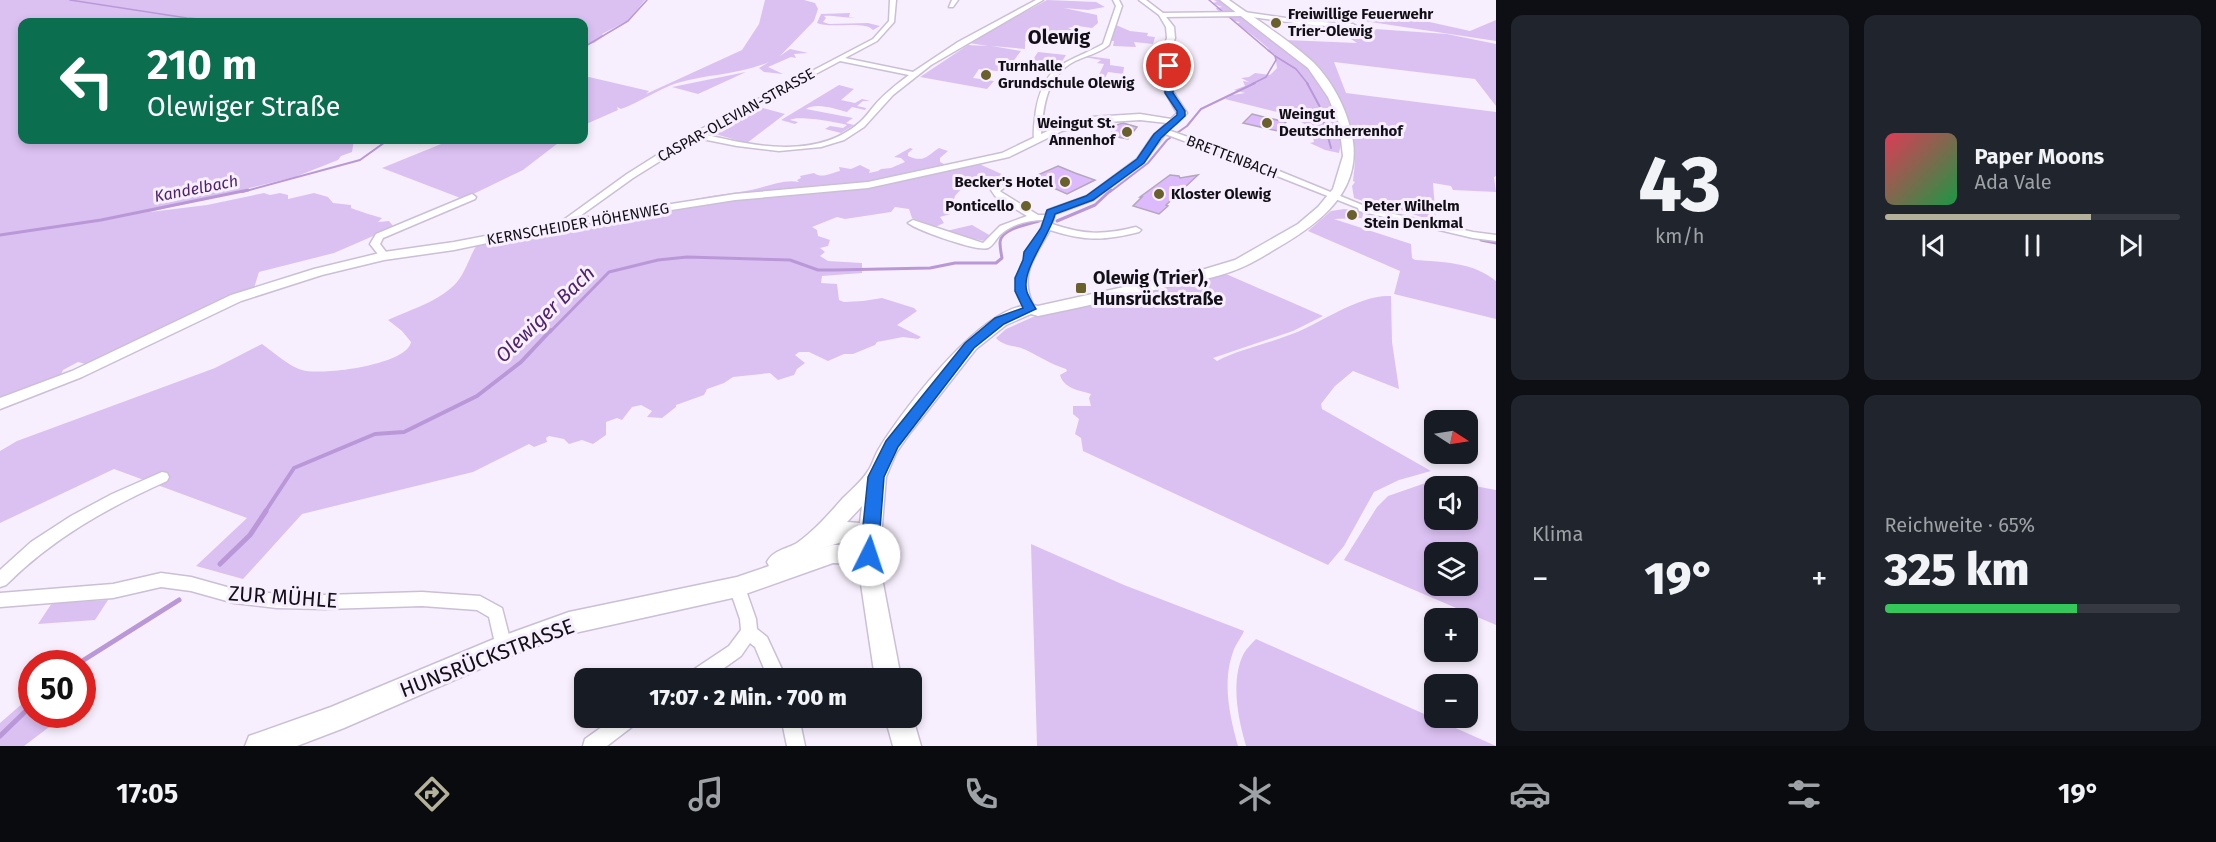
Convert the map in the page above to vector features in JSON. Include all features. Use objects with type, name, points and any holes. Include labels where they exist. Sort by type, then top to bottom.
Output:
[{"type":"main road","points":[[747,585],[775,564],[805,549],[876,477],[899,433],[970,345],[1000,321],[1030,309],[1038,311],[1209,273],[1246,260],[1303,227],[1333,199],[1343,180],[1349,156],[1345,123],[1333,97],[1311,66],[1224,0]]},
{"type":"main road","points":[[876,477],[870,544],[872,589],[886,668]]},
{"type":"main road","points":[[815,540],[848,531],[870,544]]},
{"type":"main road","name":"HUNSRÜCKSTRASSE","points":[[258,746],[334,719],[503,647],[570,623],[747,585],[833,554],[870,544]]},
{"type":"main road","points":[[902,728],[907,746]]},
{"type":"street","name":"CASPAR-OLEVIAN-STRASSE","points":[[563,224],[657,158],[696,135],[870,43],[885,31],[893,17],[893,0]]},
{"type":"street","points":[[951,6],[955,0]]},
{"type":"street","points":[[696,135],[769,149],[798,148],[833,141],[861,126],[878,105],[914,74],[957,46],[1040,0]]},
{"type":"street","points":[[1040,138],[1037,137],[1037,115],[1047,90],[1048,80],[1064,65],[1107,45],[1119,7],[1116,0]]},
{"type":"street","points":[[1030,309],[1021,291],[1020,278],[1029,260],[1030,252],[1052,211],[1089,198],[1140,161],[1171,131],[1182,113],[1169,95],[1170,72],[1165,55],[1172,36],[1170,27],[1162,15],[1142,0]]},
{"type":"street","points":[[1162,15],[1232,13],[1353,27]]},
{"type":"street","points":[[1291,21],[1315,36]]},
{"type":"street","points":[[840,59],[914,74]]},
{"type":"street","points":[[1156,62],[1155,70],[1158,81],[1168,85]]},
{"type":"street","name":"KERNSCHEIDER HÖHENWEG","points":[[0,404],[77,374],[236,298],[318,272],[384,256],[454,246],[563,224],[735,197],[868,185],[1005,155],[1065,127],[1091,120],[1140,117],[1171,131]]},
{"type":"street","name":"BRETTENBACH","points":[[1171,131],[1262,167],[1300,184],[1311,193],[1333,199],[1348,207],[1368,209],[1473,235],[1496,238]]},
{"type":"street","points":[[1001,187],[995,190],[998,194],[1035,217],[1083,237],[1116,236],[1136,230]]},
{"type":"street","points":[[384,256],[375,244],[379,236],[472,197]]},
{"type":"street","points":[[913,223],[985,246],[1004,229],[1035,217]]},
{"type":"street","points":[[0,579],[47,537],[84,515],[162,477]]},
{"type":"street","name":"ZUR MÜHLE","points":[[0,600],[112,591],[161,580],[191,584],[234,596],[277,601],[422,599],[480,603],[496,613],[503,647]]},
{"type":"street","points":[[710,668],[735,651],[749,632],[747,585]]},
{"type":"street","points":[[749,632],[761,642],[773,668]]},
{"type":"street","points":[[592,746],[616,728]]},
{"type":"street","points":[[792,728],[796,746]]},
{"type":"shaded area","points":[[0,0],[645,0],[629,20],[602,34],[604,36],[594,43],[588,44],[588,18],[18,18],[18,144],[353,144],[352,152],[341,156],[338,160],[295,177],[150,212],[207,205],[264,193],[288,195],[288,199],[314,193],[328,197],[333,203],[351,205],[351,208],[382,218],[378,222],[389,221],[394,227],[334,253],[259,272],[254,288],[89,365],[78,362],[63,370],[60,377],[0,400]]},
{"type":"shaded area","points":[[765,0],[804,0],[815,3],[818,9],[814,21],[780,56],[790,49],[808,53],[794,54],[796,58],[791,57],[768,67],[783,74],[764,72],[759,68],[769,62],[746,70],[688,80],[621,109],[617,107],[618,110],[588,123],[588,77],[649,91],[646,94],[742,50],[759,24]]},
{"type":"shaded area","points":[[1047,0],[1096,2],[1105,7],[1088,10],[1064,8],[1097,15],[1098,23],[1092,28],[1078,26],[1068,28],[1075,31],[1073,44],[1025,41],[1025,49],[992,46],[1021,51],[1005,72],[979,69],[973,78],[994,81],[987,89],[920,77],[968,45],[988,46],[969,43]]},
{"type":"shaded area","points":[[1214,0],[1221,0],[1316,76],[1317,82],[1330,96],[1343,133],[1339,136],[1342,139],[1339,153],[1310,143],[1314,142],[1315,136],[1306,132],[1312,131],[1310,127],[1301,122],[1301,118],[1225,99],[1232,95],[1245,93],[1234,90],[1245,86],[1243,81],[1249,82],[1241,78],[1255,73],[1270,75],[1277,68],[1275,55],[1267,51],[1269,49],[1237,24],[1240,22],[1233,21],[1229,16],[1217,10],[1216,8],[1222,7],[1212,3],[1217,2]]},
{"type":"shaded area","points":[[1371,9],[1470,31],[1496,20],[1496,41],[1318,14]]},
{"type":"shaded area","points":[[850,13],[849,17],[856,18],[824,16],[826,18],[823,22],[829,24],[868,23],[880,26],[873,30],[869,27],[855,25],[823,25],[817,23],[821,14]]},
{"type":"shaded area","points":[[1116,25],[1130,31],[1148,33],[1147,36],[1155,37],[1153,44],[1134,42],[1136,47],[1113,46],[1114,41],[1111,41]]},
{"type":"shaded area","points":[[1332,26],[1447,34],[1496,44],[1496,106],[1475,79],[1334,62],[1346,93],[1496,112],[1496,176],[1494,177],[1496,192],[1453,190],[1451,186],[1433,183],[1436,222],[1368,199],[1366,199],[1370,203],[1411,217],[1354,198],[1352,186],[1355,182],[1353,181],[1354,137],[1348,118],[1330,85],[1286,40],[1357,43]]},
{"type":"shaded area","points":[[1038,52],[1066,55],[1061,63],[1041,71],[1046,63],[1032,61]]},
{"type":"shaded area","points":[[1084,57],[1110,59],[1110,65],[1124,67],[1123,74],[1108,72],[1103,82],[1090,80],[1091,76],[1098,77],[1104,64],[1097,63],[1101,60]]},
{"type":"shaded area","points":[[746,72],[698,94],[672,87]]},
{"type":"shaded area","points":[[839,85],[854,89],[841,100],[855,103],[862,99],[870,101],[863,101],[857,106],[866,108],[865,110],[852,107],[847,112],[820,106],[806,109],[853,118],[846,123],[854,125],[841,133],[825,129],[830,126],[843,128],[847,125],[808,119],[790,120],[798,122],[795,124],[781,120]]},
{"type":"shaded area","points":[[756,106],[785,114],[747,143],[715,134],[716,127]]},
{"type":"shaded area","points":[[441,144],[557,144],[523,170],[463,199],[382,168]]},
{"type":"shaded area","points":[[910,148],[913,149],[908,156],[913,158],[925,158],[939,148],[948,151],[940,158],[940,162],[946,165],[977,163],[1015,180],[1003,183],[986,179],[962,188],[955,196],[952,206],[946,208],[950,214],[940,217],[944,223],[935,227],[912,218],[909,209],[895,207],[891,212],[845,219],[837,217],[812,227],[817,230],[818,236],[830,240],[828,246],[820,248],[825,252],[820,256],[828,261],[862,263],[862,273],[822,276],[821,283],[837,284],[839,300],[844,302],[882,298],[914,308],[917,311],[897,325],[921,337],[918,339],[903,337],[877,342],[853,354],[844,354],[828,361],[809,352],[799,352],[795,355],[805,363],[797,369],[794,375],[778,380],[770,373],[733,377],[707,389],[704,395],[676,405],[662,418],[647,417],[652,411],[641,405],[632,407],[622,420],[617,418],[606,422],[606,435],[593,444],[582,440],[569,444],[564,439],[549,436],[546,438],[547,442],[534,447],[529,444],[473,472],[302,514],[243,579],[196,566],[247,518],[114,469],[0,523],[0,451],[17,441],[215,368],[262,344],[292,366],[312,371],[362,367],[395,357],[406,350],[411,342],[388,320],[437,298],[454,286],[477,245],[552,228],[652,211],[657,213],[703,197],[751,190],[781,182],[799,182],[797,180],[801,178],[800,176],[814,173],[820,176],[827,175],[840,171],[839,167],[851,169],[860,165],[870,170],[869,173],[878,171],[905,162],[901,158],[894,157]]},
{"type":"shaded area","points":[[1344,209],[1364,211],[1362,218],[1334,219],[1411,244],[1412,258],[1415,260],[1468,267],[1496,281],[1496,319],[1394,294],[1400,271],[1308,231],[1331,211]]},
{"type":"shaded area","points":[[972,225],[991,236],[985,241],[946,231]]},
{"type":"shaded area","points":[[1226,274],[1323,316],[1293,331],[1213,358],[1217,361],[1292,334],[1354,304],[1391,296],[1392,342],[1399,389],[1353,371],[1335,386],[1321,404],[1322,409],[1431,471],[1399,480],[1374,492],[1344,546],[1328,565],[1083,451],[1081,438],[1075,434],[1079,419],[1073,414],[1073,406],[1091,406],[1089,398],[1091,394],[1073,388],[1062,380],[1060,375],[1067,371],[1066,369],[996,338],[1006,329],[1033,317]]},
{"type":"shaded area","points":[[1424,484],[1424,530],[1478,530],[1478,487],[1496,490],[1496,625],[1478,617],[1478,608],[1456,608],[1428,596],[1478,596],[1478,542],[1424,542],[1424,594],[1344,560],[1377,507],[1388,496]]},
{"type":"shaded area","points":[[1031,544],[1124,585],[1244,631],[1234,649],[1228,675],[1230,711],[1238,746],[1037,746]]},
{"type":"shaded area","points":[[108,600],[95,620],[38,624],[52,603]]},
{"type":"shaded area","points":[[1256,639],[1424,714],[1424,728],[1456,728],[1496,746],[1246,746],[1240,724],[1236,687],[1240,664],[1248,647]]},
{"type":"shaded area","points":[[18,707],[18,728],[48,728],[24,746],[0,746],[0,723]]},
{"type":"building","name":"Weingut Deutschherrenhof","points":[[1252,114],[1286,122],[1278,131],[1243,123]]},
{"type":"building","name":"Weingut St. Annenhof","points":[[1123,123],[1137,127],[1128,139],[1111,136],[1113,126]]},
{"type":"building","name":"Becker's Hotel","points":[[1058,166],[1095,180],[1067,194],[1031,178]]},
{"type":"building","name":"Kloster Olewig","points":[[1170,175],[1180,178],[1198,175],[1159,214],[1133,206],[1142,197],[1140,197]]},
{"type":"waterway","points":[[70,0],[187,18]]},
{"type":"waterway","points":[[588,45],[628,21],[647,0]]},
{"type":"waterway","name":"Olewiger Bach","points":[[1209,0],[1275,56]]},
{"type":"waterway","name":"Olewiger Bach","points":[[1252,84],[1266,77],[1276,60],[1275,56]]},
{"type":"waterway","name":"BRETTENBACH","points":[[1275,56],[1296,69],[1308,84]]},
{"type":"waterway","name":"Olewiger Bach","points":[[1110,192],[1148,163],[1167,140],[1187,126],[1201,109],[1255,83]]},
{"type":"waterway","name":"BRETTENBACH","points":[[1307,83],[1320,107],[1331,148]]},
{"type":"waterway","name":"Kandelbach","points":[[242,192],[360,160],[382,144]]},
{"type":"waterway","name":"Kandelbach","points":[[0,235],[101,220],[248,190]]},
{"type":"waterway","name":"Olewiger Bach","points":[[1057,221],[1095,205],[1111,190]]},
{"type":"waterway","name":"Olewiger Bach","points":[[550,332],[609,272],[658,260],[687,257],[790,260],[818,270],[930,268],[955,263],[996,263],[1002,258],[1000,242],[1005,234],[1010,230],[1039,221]]},
{"type":"waterway","name":"BRETTENBACH","points":[[1481,240],[1496,243]]},
{"type":"waterway","name":"Olewiger Bach","points":[[265,512],[294,468],[375,434],[404,432],[477,396],[521,362],[551,330]]},
{"type":"waterway","name":"Olewiger Bach","points":[[220,564],[250,535],[266,511]]},
{"type":"waterway","name":"Olewiger Bach","points":[[96,652],[179,600]]},
{"type":"waterway","name":"Olewiger Bach","points":[[0,736],[18,719]]},
{"type":"place","name":"Freiwillige Feuerwehr Trier-Olewig","points":[[1276,23]]},
{"type":"place","name":"Turnhalle Grundschule Olewig","points":[[986,75]]},
{"type":"place","name":"Weingut Deutschherrenhof","points":[[1267,123]]},
{"type":"place","name":"Weingut St. Annenhof","points":[[1127,132]]},
{"type":"place","name":"Becker's Hotel","points":[[1065,182]]},
{"type":"place","name":"Kloster Olewig","points":[[1159,194]]},
{"type":"place","name":"Ponticello","points":[[1026,206]]},
{"type":"place","name":"Peter Wilhelm Stein Denkmal","points":[[1352,215]]},
{"type":"place","name":"Olewig (Trier), Hunsrückstraße","points":[[1081,288]]},
{"type":"district","name":"Olewig","points":[[1059,37]]},
{"type":"route","points":[[869,555],[876,477],[891,445],[970,345],[1000,321],[1030,309],[1021,291],[1020,278],[1029,260],[1030,252],[1047,228],[1051,212],[1089,198],[1140,161],[1158,136],[1180,116],[1182,113],[1169,93],[1169,66]]}]
